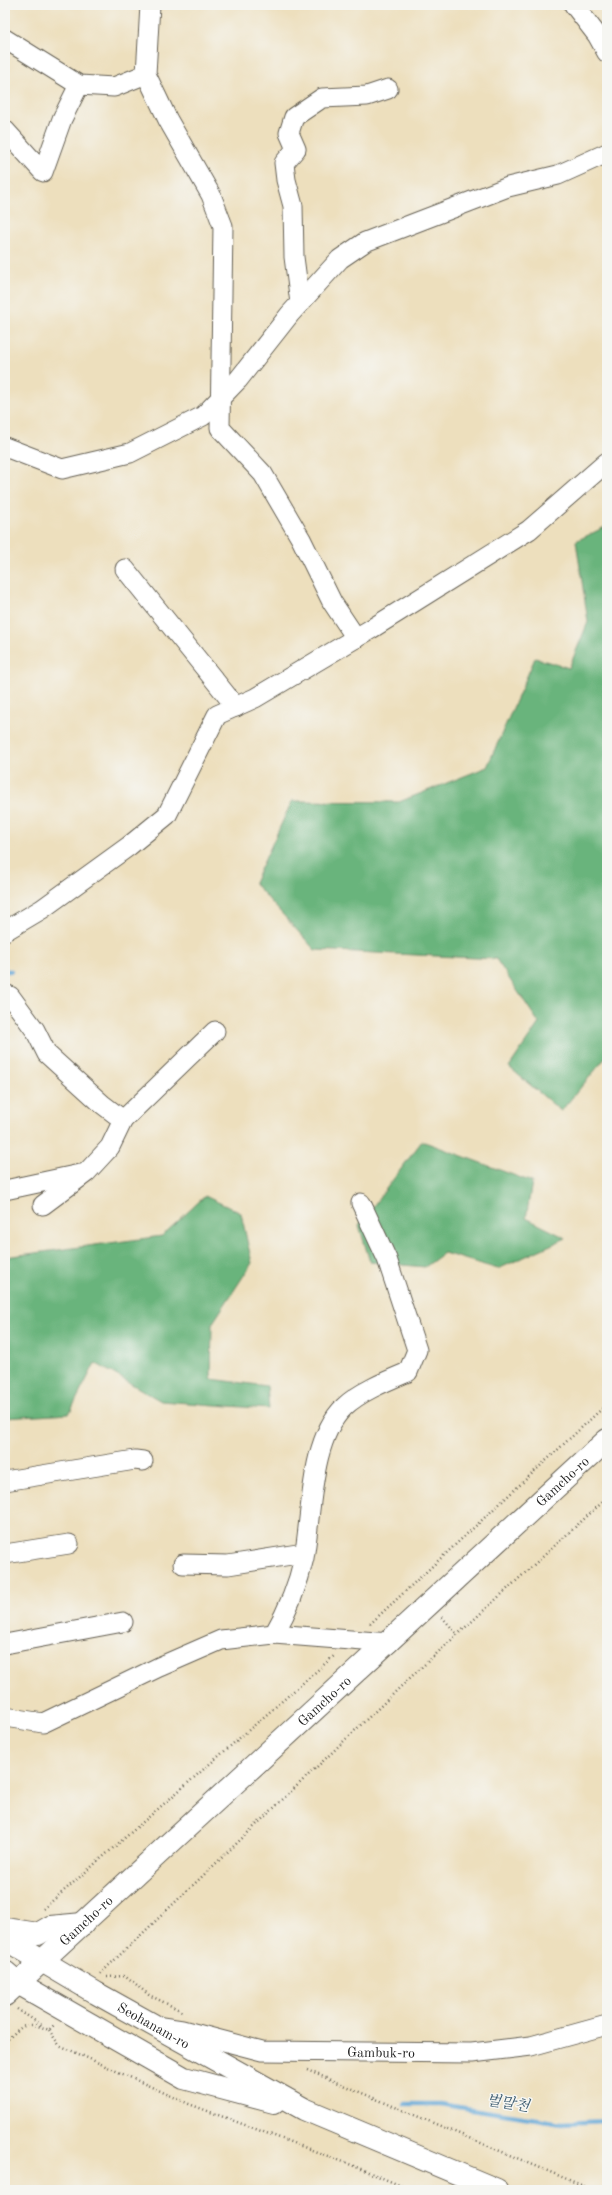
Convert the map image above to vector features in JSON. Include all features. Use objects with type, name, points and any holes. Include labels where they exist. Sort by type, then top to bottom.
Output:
[{"type":"main road","name":"Gamcho-ro","points":[[10,1984],[42,1962],[607,1440]]},
{"type":"main road","points":[[5,1929],[38,1934],[50,1927],[83,1924]]},
{"type":"main road","name":"Seohanam-ro","points":[[5,1939],[42,1962],[154,2026],[304,2109],[497,2190]]},
{"type":"main road","name":"Seohanam-ro","points":[[10,1984],[184,2078],[304,2109]]},
{"type":"street","points":[[150,5],[146,74],[168,120],[211,195],[223,226],[223,314],[219,399],[220,428],[263,474],[301,538],[332,602],[356,638]]},
{"type":"street","points":[[574,5],[597,35],[607,53]]},
{"type":"street","points":[[5,39],[79,85],[114,87],[146,74]]},
{"type":"street","points":[[5,130],[43,172],[62,119],[79,85]]},
{"type":"street","points":[[300,303],[294,257],[293,206],[286,180],[284,164],[296,150],[289,133],[294,117],[322,98],[367,96],[388,90]]},
{"type":"street","points":[[5,447],[62,469],[72,468],[130,453],[203,416],[238,380],[300,303],[340,259],[365,242],[508,187],[558,175],[607,153]]},
{"type":"street","points":[[5,931],[42,909],[129,846],[167,814],[217,715],[255,698],[356,638],[528,530],[607,462]]},
{"type":"street","points":[[125,569],[236,706]]},
{"type":"street","points":[[5,994],[10,996],[35,1030],[47,1054],[123,1120]]},
{"type":"street","points":[[43,1205],[86,1173],[110,1147],[123,1120],[215,1031]]},
{"type":"street","points":[[5,1190],[86,1173]]},
{"type":"street","points":[[274,1634],[290,1606],[304,1553],[316,1466],[327,1432],[344,1407],[378,1384],[408,1372],[417,1350],[387,1259],[361,1203]]},
{"type":"street","points":[[5,1481],[135,1460],[144,1461]]},
{"type":"street","points":[[5,1554],[69,1544]]},
{"type":"street","points":[[183,1564],[228,1565],[304,1553]]},
{"type":"street","points":[[5,1644],[123,1622]]},
{"type":"street","points":[[5,1717],[43,1723],[159,1667],[221,1640],[274,1634],[389,1643]]},
{"type":"street","name":"Gambuk-ro","points":[[154,2026],[182,2030],[262,2051],[472,2053],[531,2046],[607,2025]]},
{"type":"path","points":[[39,1913],[352,1640],[607,1404]]},
{"type":"path","points":[[97,1977],[411,1677],[607,1498]]},
{"type":"path","points":[[5,2042],[21,2026],[32,2023],[48,2030]]},
{"type":"path","points":[[410,2113],[593,2190]]},
{"type":"green space","points":[[607,526],[607,1056],[561,1111],[509,1067],[539,1023],[496,959],[315,950],[254,883],[292,801],[399,802],[487,767],[535,658],[569,668],[588,622],[576,541]]},
{"type":"green space","points":[[422,1141],[532,1182],[526,1218],[566,1238],[498,1269],[444,1253],[425,1267],[370,1262],[359,1225]]},
{"type":"green space","points":[[205,1196],[241,1213],[252,1263],[212,1324],[211,1379],[267,1386],[269,1409],[161,1401],[95,1363],[69,1414],[5,1418],[5,1257],[162,1236]]},
{"type":"waterway","points":[[5,971],[11,971]]},
{"type":"waterway","name":"벌말천","points":[[405,2104],[439,2104],[562,2123],[607,2121]]}]
